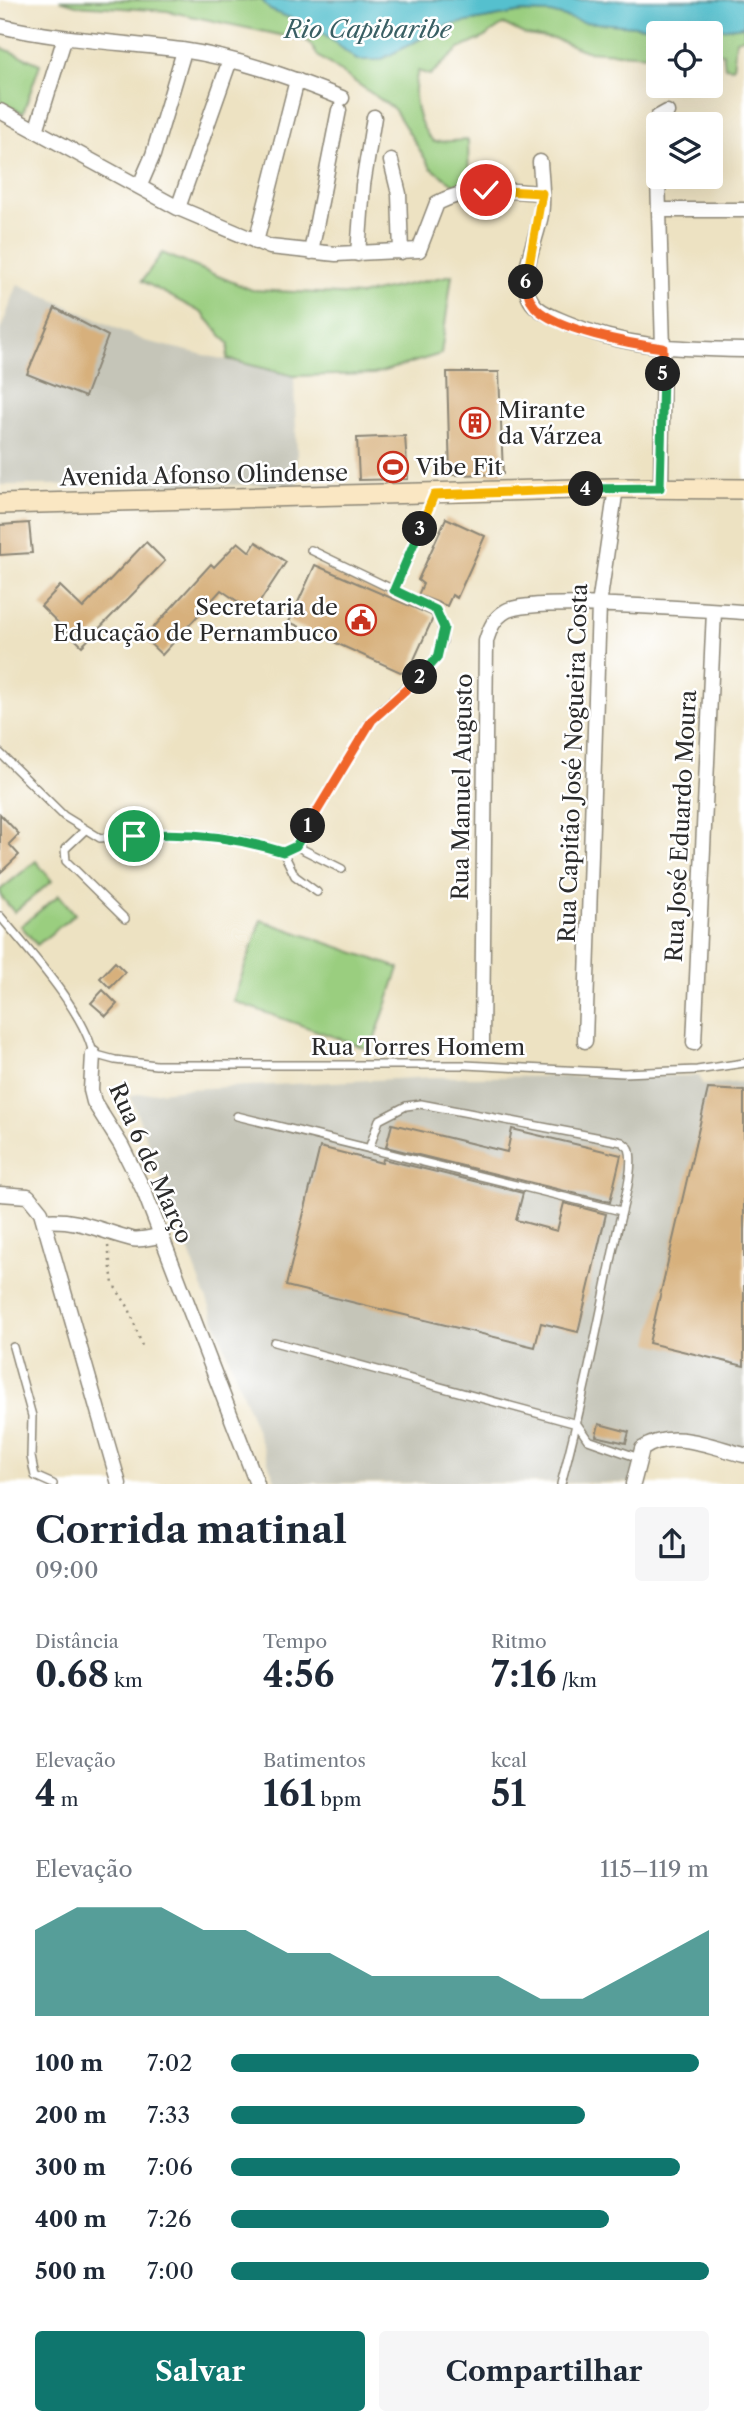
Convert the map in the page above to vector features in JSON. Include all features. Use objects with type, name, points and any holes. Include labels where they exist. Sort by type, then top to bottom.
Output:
[{"type":"main road","name":"Avenida Afonso Olindense","points":[[0,504],[434,495],[616,488],[744,489]]},
{"type":"street","points":[[0,26],[64,40],[184,51],[230,60],[297,80],[340,104],[311,252]]},
{"type":"street","points":[[36,131],[64,40]]},
{"type":"street","points":[[141,185],[153,155],[184,51]]},
{"type":"street","points":[[178,208],[230,60]]},
{"type":"street","points":[[256,242],[297,80]]},
{"type":"street","points":[[0,111],[141,185],[178,208],[256,242],[287,251],[358,254],[419,250],[437,204],[456,193],[486,190],[542,193]]},
{"type":"street","points":[[358,254],[363,185],[374,117]]},
{"type":"street","points":[[391,161],[399,194],[401,252]]},
{"type":"street","points":[[540,162],[542,193],[526,283],[529,298],[542,313],[595,335],[663,348],[744,350]]},
{"type":"street","points":[[659,189],[663,348],[660,488]]},
{"type":"street","points":[[661,210],[744,210]]},
{"type":"street","name":"Rua Capitão José Nogueira Costa","points":[[584,1041],[599,605],[616,488]]},
{"type":"street","name":"Rua Manuel Augusto","points":[[482,1043],[486,641],[492,623],[507,610],[525,606],[599,605],[744,612]]},
{"type":"street","name":"Rua José Eduardo Moura","points":[[694,1043],[714,611]]},
{"type":"street","name":"Rua 6 de Março","points":[[93,1054],[91,1090],[94,1102],[140,1182],[257,1483]]},
{"type":"street","points":[[0,1194],[22,1194],[38,1204],[119,1483]]},
{"type":"street","points":[[44,1221],[63,1219],[105,1229],[134,1240],[160,1236]]},
{"type":"street","points":[[633,1483],[642,1449],[651,1443],[674,1439],[744,1455]]},
{"type":"lane","points":[[394,590],[434,495]]},
{"type":"lane","points":[[0,753],[64,816],[84,831],[100,838],[115,839],[153,834],[213,836],[247,841],[283,852],[296,846],[372,720],[437,658],[444,628],[436,610],[311,550]]},
{"type":"lane","points":[[84,831],[65,849],[66,861],[125,919]]},
{"type":"lane","points":[[296,846],[342,869]]},
{"type":"lane","points":[[283,852],[295,876],[317,892]]},
{"type":"lane","name":"Rua 6 de Março","points":[[0,916],[71,1010],[90,1039],[93,1054]]},
{"type":"lane","name":"Rua Torres Homem","points":[[93,1054],[115,1060],[156,1065],[465,1065],[624,1073],[697,1070],[744,1063]]},
{"type":"lane","points":[[369,1149],[380,1120],[406,1105],[421,1104],[622,1142],[629,1148],[632,1158],[577,1424],[561,1483]]},
{"type":"lane","points":[[236,1116],[621,1211]]},
{"type":"lane","points":[[274,1342],[577,1424],[588,1440],[639,1458]]},
{"type":"lane","points":[[13,1348],[32,1416],[31,1457],[34,1476],[53,1483]]},
{"type":"path","points":[[105,1229],[113,1284],[129,1308],[142,1346]]},
{"type":"shaded area","points":[[18,284],[145,341],[294,376],[298,485],[0,485],[0,331]]},
{"type":"shaded area","points":[[699,1076],[703,1085],[744,1082],[744,1458],[650,1437],[634,1483],[276,1483],[130,1095],[186,1089],[434,1077]]},
{"type":"green space","points":[[60,0],[262,0],[270,10],[318,29],[357,60],[380,60],[445,26],[522,12],[551,13],[583,22],[646,27],[646,55],[586,51],[555,39],[526,35],[504,24],[459,49],[430,75],[418,71],[415,99],[419,118],[428,135],[434,142],[468,140],[469,183],[455,185],[431,168],[394,109],[318,56],[308,41],[167,11],[76,5]]},
{"type":"green space","points":[[744,26],[744,38],[736,40],[733,68],[725,67],[723,28]]},
{"type":"green space","points":[[0,47],[40,64],[23,113],[0,102]]},
{"type":"green space","points":[[162,253],[252,290],[360,295],[452,275],[441,354],[374,374],[294,376],[227,359],[229,344],[202,313],[142,281]]},
{"type":"green space","points":[[36,861],[52,881],[14,912],[0,895],[0,890]]},
{"type":"green space","points":[[59,895],[75,914],[37,945],[21,926]]},
{"type":"green space","points":[[261,920],[399,968],[371,1050],[233,1001]]},
{"type":"water","name":"Rio Capibaribe","points":[[262,0],[744,0],[744,26],[723,28],[723,21],[646,21],[646,27],[583,22],[551,13],[522,12],[445,26],[380,60],[357,60],[318,29],[270,10]]},
{"type":"building","points":[[55,308],[108,336],[85,397],[27,374]]},
{"type":"building","name":"Mirante da Várzea","points":[[447,372],[499,372],[503,474],[450,475]]},
{"type":"building","points":[[405,436],[408,479],[359,480],[357,438]]},
{"type":"building","points":[[446,518],[485,536],[457,598],[452,595],[447,606],[418,595],[423,584],[418,580]]},
{"type":"building","points":[[29,523],[32,553],[0,555],[0,525]]},
{"type":"building","points":[[146,542],[165,561],[82,646],[41,606],[60,586],[83,608]]},
{"type":"building","points":[[238,542],[250,552],[256,542],[286,562],[253,612],[221,590],[162,655],[144,638],[211,564],[214,567]]},
{"type":"building","name":"Secretaria de Educação de Pernambuco","points":[[315,565],[431,615],[433,618],[407,675],[289,622]]},
{"type":"building","points":[[0,814],[19,834],[9,844],[19,855],[0,873]]},
{"type":"building","points":[[115,962],[125,972],[110,988],[100,978]]},
{"type":"building","points":[[103,990],[117,1004],[106,1016],[91,1003]]},
{"type":"building","points":[[708,1089],[744,1091],[744,1366],[649,1343]]},
{"type":"building","points":[[392,1124],[507,1152],[512,1129],[621,1155],[610,1202],[386,1147]]},
{"type":"building","points":[[320,1147],[382,1163],[383,1159],[523,1193],[516,1220],[557,1231],[564,1203],[606,1214],[578,1332],[541,1323],[535,1347],[286,1286]]},
{"type":"building","points":[[599,1424],[629,1432],[626,1443],[596,1436]]},
{"type":"place","name":"Mirante da Várzea","points":[[475,423]]},
{"type":"place","name":"Vibe Fit","points":[[393,467]]},
{"type":"place","name":"Secretaria de Educação de Pernambuco","points":[[361,620]]},
{"type":"route","points":[[134,836],[213,836],[247,841],[283,852],[296,846],[372,720],[437,658],[444,628],[436,610],[394,590],[434,495],[660,488],[663,348],[595,335],[542,313],[534,306],[526,283],[541,213],[542,193],[486,190]]}]
